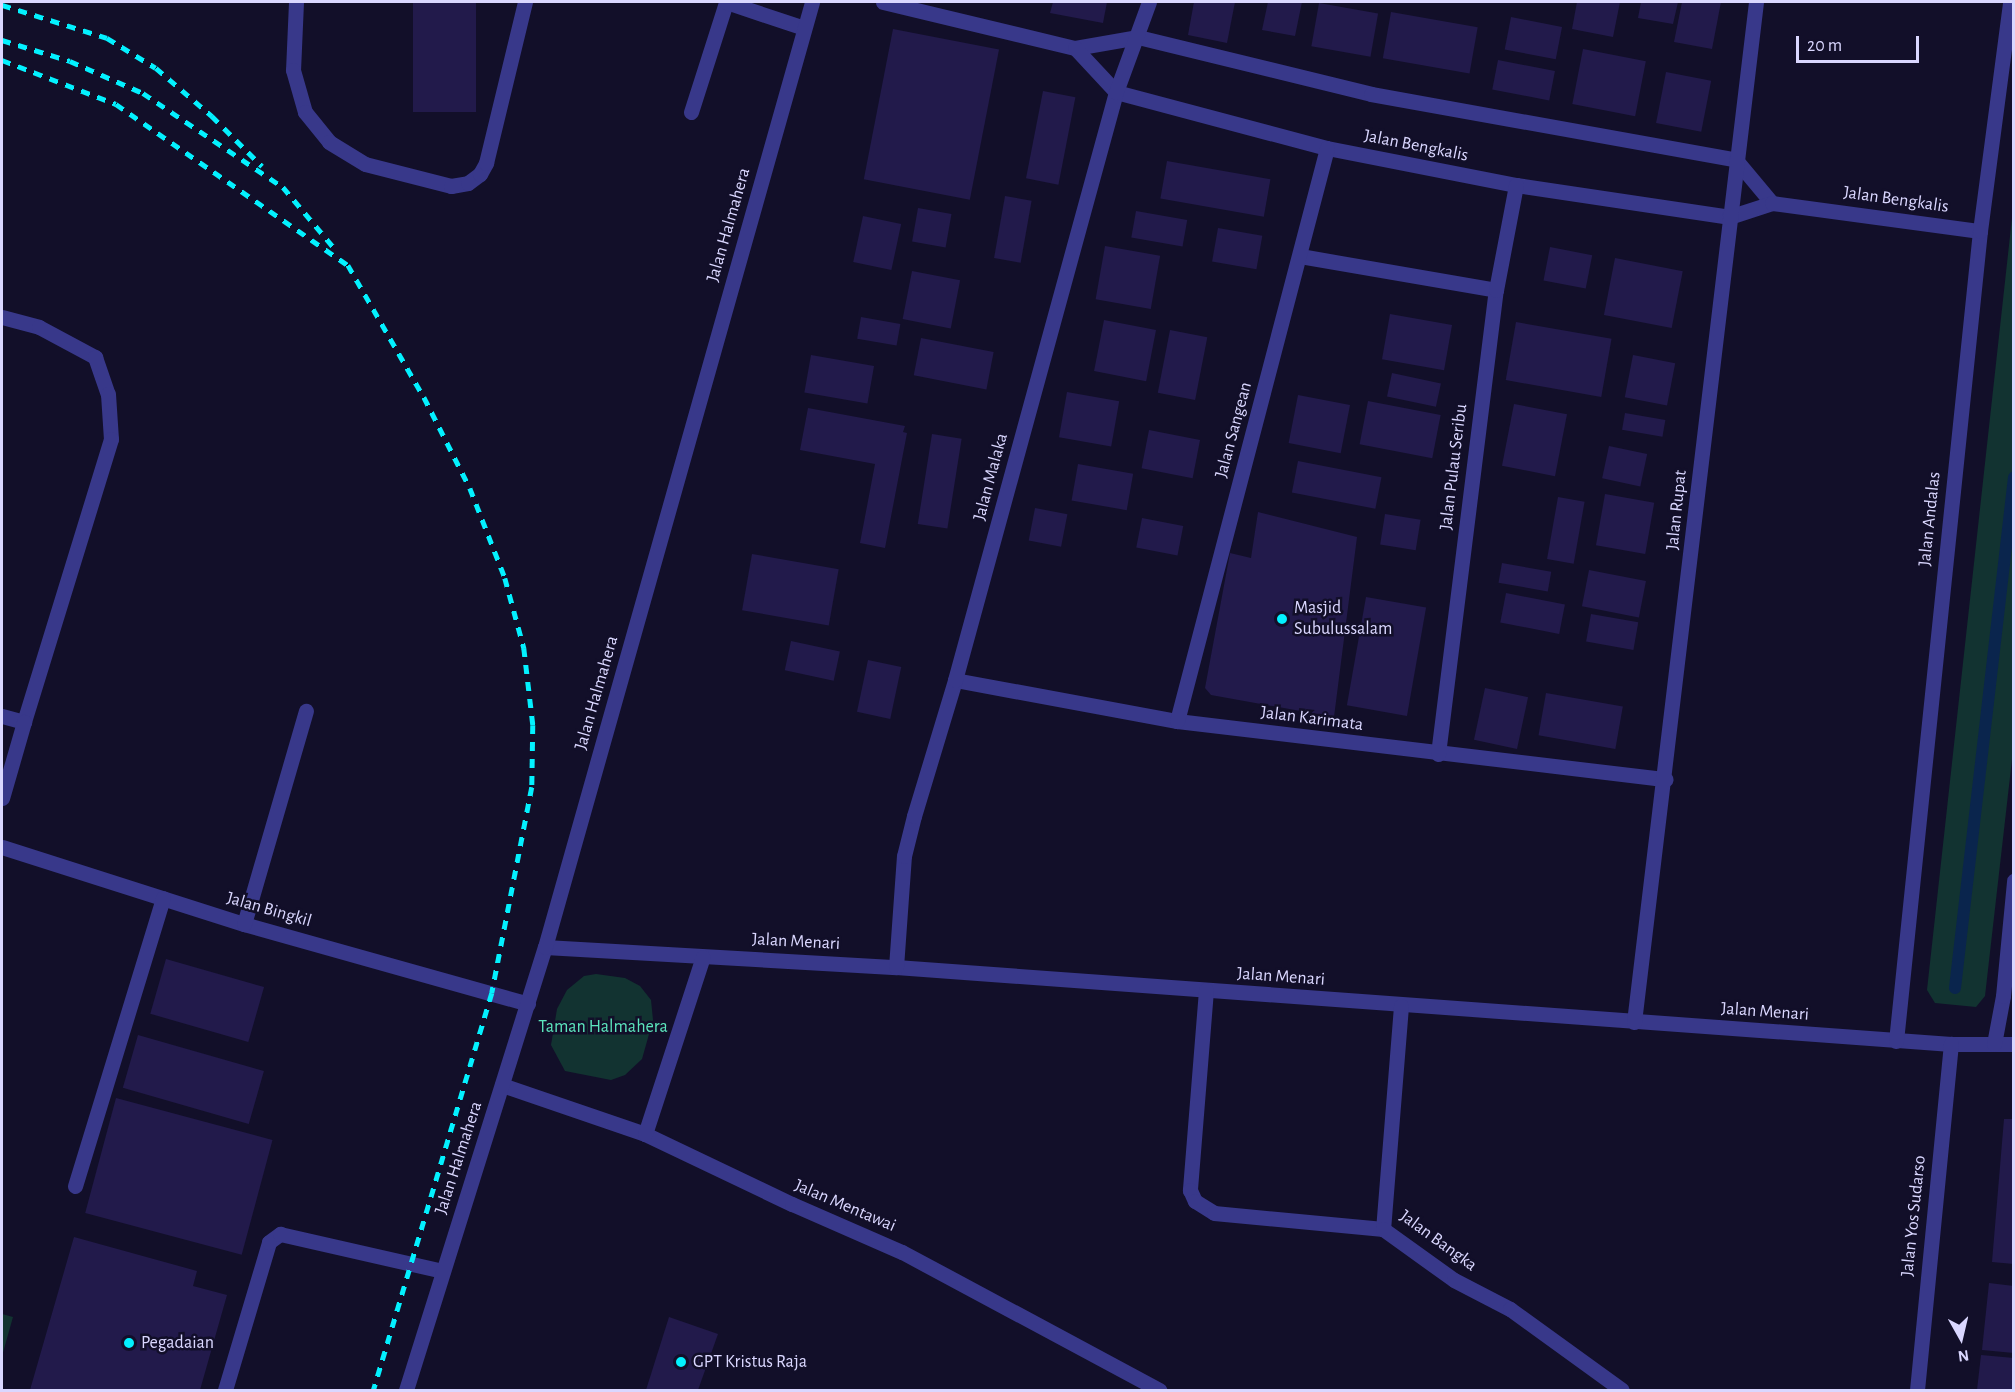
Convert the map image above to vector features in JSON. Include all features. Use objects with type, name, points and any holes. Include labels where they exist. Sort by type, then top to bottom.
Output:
[{"type":"street","points":[[296,2],[293,70],[305,112],[329,142],[365,164],[451,186],[468,183],[480,174],[486,163],[525,2]]},
{"type":"street","points":[[691,112],[726,2],[804,28]]},
{"type":"street","name":"Jalan Halmahera","points":[[406,1390],[545,947],[812,2]]},
{"type":"street","points":[[883,2],[1074,48],[1138,37],[1371,94],[1736,160],[1772,203]]},
{"type":"street","name":"Jalan Malaka","points":[[897,967],[904,856],[955,680],[1116,92],[1149,2]]},
{"type":"street","name":"Jalan Rupat","points":[[1634,1022],[1666,779],[1729,218],[1756,2]]},
{"type":"street","name":"Jalan Andalas","points":[[1896,1041],[1980,231],[2010,2]]},
{"type":"street","points":[[1074,48],[1116,92]]},
{"type":"street","name":"Jalan Bengkalis","points":[[1116,92],[1327,148],[1516,185],[1729,218],[1772,203],[1980,231]]},
{"type":"street","name":"Jalan Sangean","points":[[1177,721],[1327,148]]},
{"type":"street","name":"Jalan Pulau Seribu","points":[[1438,754],[1496,290],[1516,185]]},
{"type":"street","points":[[1300,256],[1496,290]]},
{"type":"street","points":[[2,317],[39,327],[95,357],[108,394],[111,439],[2,798]]},
{"type":"street","name":"Jalan Karimata","points":[[955,680],[1177,721],[1438,754],[1666,779]]},
{"type":"street","points":[[244,924],[306,711]]},
{"type":"street","points":[[2,716],[24,722]]},
{"type":"street","name":"Jalan Bingkil","points":[[2,847],[244,924],[528,1004]]},
{"type":"street","points":[[1994,1044],[2003,996],[2013,881]]},
{"type":"street","points":[[75,1186],[163,898]]},
{"type":"street","name":"Jalan Menari","points":[[545,947],[897,967],[1896,1041],[2013,1044]]},
{"type":"street","points":[[645,1134],[703,957]]},
{"type":"street","points":[[1206,990],[1190,1191],[1196,1201],[1214,1213],[1383,1229]]},
{"type":"street","name":"Jalan Bangka","points":[[1401,1006],[1383,1229],[1454,1280],[1510,1309],[1622,1390]]},
{"type":"street","name":"Jalan Yos Sudarso","points":[[1917,1390],[1951,1044]]},
{"type":"street","name":"Jalan Mentawai","points":[[502,1085],[645,1134],[792,1204],[902,1251],[1159,1390]]},
{"type":"street","points":[[225,1390],[269,1242],[280,1234],[443,1271]]},
{"type":"green space","points":[[2013,209],[2014,742],[1985,996],[1976,1007],[1935,1003],[1927,990]]},
{"type":"green space","name":"Taman Halmahera","points":[[596,974],[625,978],[640,986],[651,1000],[653,1020],[642,1059],[625,1075],[611,1080],[565,1071],[551,1045],[557,1009],[567,990],[584,976]]},
{"type":"green space","points":[[2,1314],[13,1317],[2,1356]]},
{"type":"building","points":[[413,2],[476,2],[476,112],[413,112]]},
{"type":"building","points":[[1053,2],[1107,2],[1103,23],[1050,13]]},
{"type":"building","points":[[1194,2],[1235,2],[1227,43],[1188,35]]},
{"type":"building","points":[[1268,2],[1302,2],[1295,36],[1262,30]]},
{"type":"building","points":[[1577,2],[1620,2],[1613,37],[1572,29]]},
{"type":"building","points":[[1641,2],[1678,2],[1673,24],[1638,18]]},
{"type":"building","points":[[1682,2],[1721,2],[1712,49],[1674,42]]},
{"type":"building","points":[[1319,3],[1378,13],[1370,57],[1311,46]]},
{"type":"building","points":[[1391,12],[1478,27],[1470,74],[1383,58]]},
{"type":"building","points":[[1511,17],[1562,27],[1556,59],[1505,49]]},
{"type":"building","points":[[893,29],[999,50],[970,200],[864,179]]},
{"type":"building","points":[[1583,49],[1646,61],[1635,116],[1572,104]]},
{"type":"building","points":[[1498,60],[1555,71],[1549,101],[1492,89]]},
{"type":"building","points":[[1666,72],[1711,81],[1701,132],[1656,123]]},
{"type":"building","points":[[1043,91],[1075,97],[1058,185],[1026,178]]},
{"type":"building","points":[[1167,161],[1270,179],[1264,217],[1160,198]]},
{"type":"building","points":[[1005,196],[1032,201],[1021,263],[994,258]]},
{"type":"building","points":[[918,208],[951,214],[946,247],[912,241]]},
{"type":"building","points":[[1136,211],[1187,220],[1183,247],[1131,238]]},
{"type":"building","points":[[863,216],[901,224],[891,270],[853,262]]},
{"type":"building","points":[[1218,228],[1262,236],[1256,269],[1212,261]]},
{"type":"building","points":[[1105,246],[1160,256],[1151,309],[1096,299]]},
{"type":"building","points":[[1550,247],[1592,255],[1586,289],[1544,280]]},
{"type":"building","points":[[1615,258],[1683,271],[1672,328],[1604,315]]},
{"type":"building","points":[[912,271],[960,280],[951,328],[903,319]]},
{"type":"building","points":[[1390,314],[1452,325],[1444,370],[1382,359]]},
{"type":"building","points":[[861,317],[900,324],[897,346],[857,339]]},
{"type":"building","points":[[1104,320],[1156,330],[1146,381],[1094,371]]},
{"type":"building","points":[[1516,322],[1612,339],[1601,397],[1506,380]]},
{"type":"building","points":[[1170,330],[1207,337],[1195,400],[1158,393]]},
{"type":"building","points":[[921,338],[994,352],[986,389],[914,375]]},
{"type":"building","points":[[811,355],[874,366],[867,404],[804,392]]},
{"type":"building","points":[[1633,355],[1675,363],[1667,405],[1625,397]]},
{"type":"building","points":[[1392,373],[1441,383],[1436,407],[1387,396]]},
{"type":"building","points":[[1067,392],[1119,401],[1111,447],[1059,437]]},
{"type":"building","points":[[1298,395],[1350,405],[1341,453],[1289,443]]},
{"type":"building","points":[[1368,401],[1441,415],[1432,458],[1360,444]]},
{"type":"building","points":[[1514,404],[1567,414],[1555,476],[1502,466]]},
{"type":"building","points":[[808,408],[905,426],[903,432],[907,433],[885,548],[860,543],[875,464],[800,450]]},
{"type":"building","points":[[1625,413],[1665,420],[1662,437],[1622,430]]},
{"type":"building","points":[[1149,430],[1200,440],[1193,478],[1142,468]]},
{"type":"building","points":[[932,434],[962,439],[947,529],[918,524]]},
{"type":"building","points":[[1609,446],[1647,454],[1640,486],[1602,478]]},
{"type":"building","points":[[1298,461],[1381,477],[1375,509],[1292,492]]},
{"type":"building","points":[[1078,464],[1133,474],[1127,510],[1072,500]]},
{"type":"building","points":[[1605,494],[1654,503],[1645,554],[1596,545]]},
{"type":"building","points":[[1558,497],[1585,502],[1574,564],[1547,559]]},
{"type":"building","points":[[1035,508],[1067,514],[1061,547],[1029,540]]},
{"type":"building","name":"Masjid Subulussalam","points":[[1258,512],[1357,537],[1334,717],[1211,695],[1205,688],[1230,553],[1251,558]]},
{"type":"building","points":[[1385,514],[1421,520],[1416,550],[1380,545]]},
{"type":"building","points":[[1142,518],[1183,526],[1178,555],[1136,547]]},
{"type":"building","points":[[752,554],[839,569],[829,625],[742,610]]},
{"type":"building","points":[[1502,563],[1551,572],[1548,591],[1499,583]]},
{"type":"building","points":[[1589,570],[1646,581],[1639,617],[1582,606]]},
{"type":"building","points":[[1506,593],[1565,604],[1559,634],[1500,622]]},
{"type":"building","points":[[1366,597],[1426,608],[1407,716],[1347,705]]},
{"type":"building","points":[[1591,614],[1638,622],[1633,650],[1586,642]]},
{"type":"building","points":[[791,641],[840,651],[834,681],[785,670]]},
{"type":"building","points":[[868,660],[901,667],[890,719],[857,712]]},
{"type":"building","points":[[1485,688],[1528,697],[1517,749],[1474,740]]},
{"type":"building","points":[[1546,693],[1623,707],[1615,749],[1539,735]]},
{"type":"building","points":[[166,959],[264,987],[248,1042],[150,1014]]},
{"type":"building","points":[[138,1035],[264,1071],[249,1124],[123,1088]]},
{"type":"building","points":[[116,1098],[272,1140],[242,1255],[85,1213]]},
{"type":"building","points":[[2004,1119],[2014,1119],[2014,1264],[1992,1262]]},
{"type":"building","name":"Pegadaian","points":[[74,1237],[197,1271],[193,1286],[227,1295],[200,1390],[30,1390]]},
{"type":"building","points":[[1989,1283],[2014,1286],[2014,1353],[1982,1350]]},
{"type":"building","name":"GPT Kristus Raja","points":[[669,1317],[718,1334],[698,1390],[646,1390]]},
{"type":"building","points":[[1981,1355],[2014,1358],[2014,1390],[1977,1390]]},
{"type":"waterway","points":[[1955,988],[2014,477]]},
{"type":"railway","points":[[2,5],[107,38],[156,68],[212,116],[262,166]]},
{"type":"railway","points":[[2,40],[70,61],[143,93],[283,187],[335,249]]},
{"type":"railway","points":[[2,60],[116,104],[348,265],[424,397],[470,488],[505,578],[524,648],[533,725],[532,787],[492,993],[374,1390]]},
{"type":"place","name":"Masjid Subulussalam","points":[[1282,619]]},
{"type":"place","name":"Pegadaian","points":[[129,1343]]},
{"type":"place","name":"GPT Kristus Raja","points":[[681,1362]]}]
